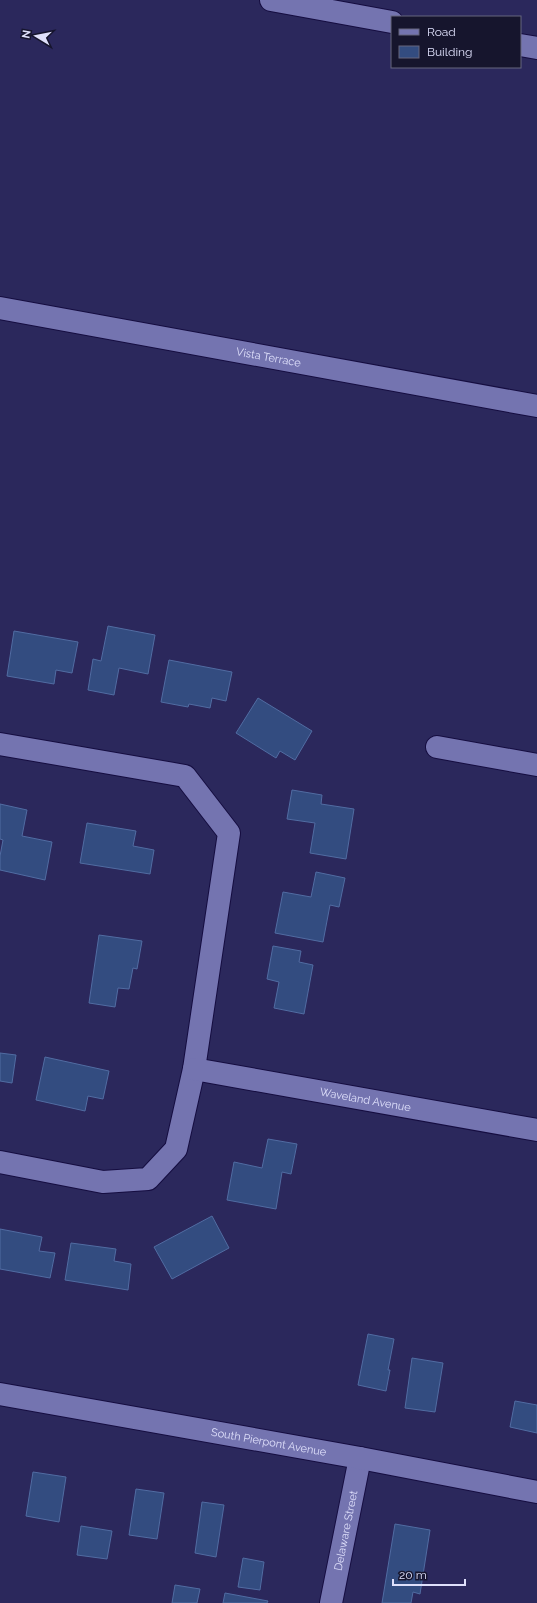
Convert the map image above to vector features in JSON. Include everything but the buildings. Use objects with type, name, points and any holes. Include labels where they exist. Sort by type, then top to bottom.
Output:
[{"type":"street","points":[[271,0],[391,22]]},
{"type":"street","points":[[521,45],[537,48]]},
{"type":"street","name":"Vista Terrace","points":[[0,308],[537,406]]},
{"type":"street","points":[[0,744],[185,776],[229,833],[194,1069],[176,1149],[148,1179],[103,1182],[0,1162]]},
{"type":"street","points":[[437,747],[537,765]]},
{"type":"street","name":"Waveland Avenue","points":[[194,1069],[537,1130]]},
{"type":"street","name":"South Pierpont Avenue","points":[[0,1394],[360,1458],[537,1492]]},
{"type":"street","name":"Delaware Street","points":[[331,1603],[360,1458]]}]
